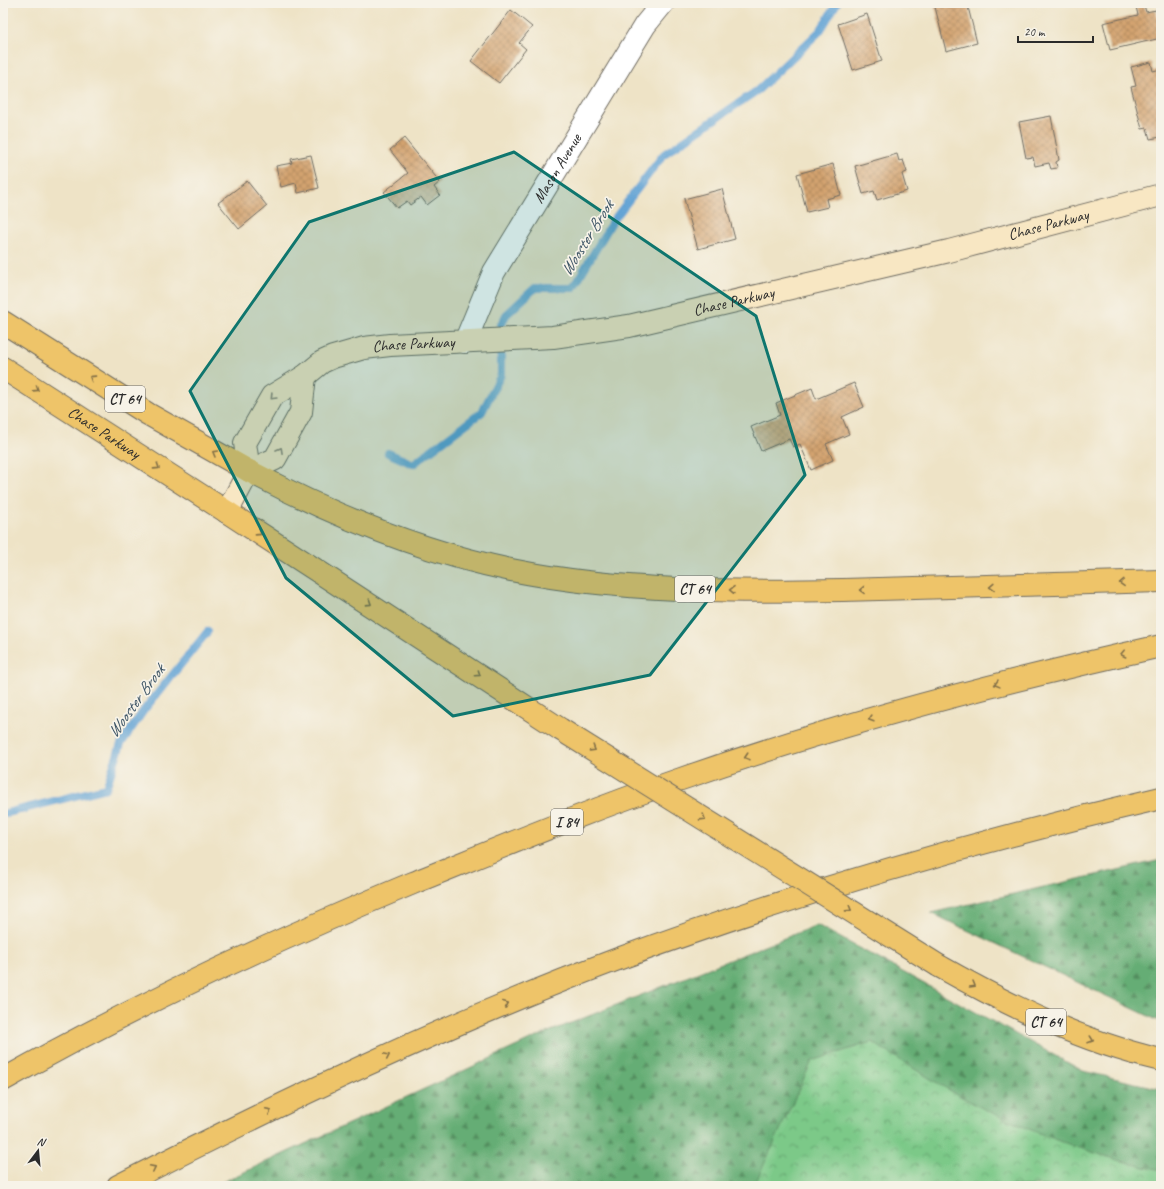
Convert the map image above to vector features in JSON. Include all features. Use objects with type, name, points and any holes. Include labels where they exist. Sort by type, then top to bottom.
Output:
[{"type":"main road","name":"Chase Parkway","points":[[249,471],[245,443],[272,396],[305,376],[322,362],[344,352],[390,345],[553,337],[598,332],[667,318],[949,250],[1161,195]]},
{"type":"main road","name":"CT 64","points":[[3,322],[155,418],[249,471],[314,504],[366,526],[433,550],[510,570],[583,581],[686,589],[787,591],[1161,581]]},
{"type":"main road","name":"Chase Parkway","points":[[3,368],[227,512]]},
{"type":"main road","points":[[227,512],[249,471],[274,459],[301,412],[305,376]]},
{"type":"main road","name":"CT 64","points":[[227,512],[560,728],[939,966],[984,992],[1075,1034],[1132,1054],[1161,1060]]},
{"type":"main road","name":"I 84","points":[[3,1080],[140,1008],[245,957],[352,909],[497,850],[657,788],[787,744],[903,709],[1017,679],[1161,646]]},
{"type":"main road","points":[[118,1186],[291,1100],[408,1046],[617,960],[728,920],[832,886],[944,852],[1045,825],[1161,798]]},
{"type":"street","name":"Mason Avenue","points":[[465,342],[494,272],[645,25],[663,3]]},
{"type":"highlighted area","points":[[514,152],[756,316],[805,475],[650,675],[453,716],[286,578],[190,391],[309,222]]},
{"type":"green space","points":[[1161,860],[1161,1020],[1157,1020],[931,913]]},
{"type":"green space","points":[[817,925],[1083,1071],[1161,1089],[1161,1186],[214,1186],[541,1035]]},
{"type":"green space","points":[[872,1042],[927,1077],[1005,1119],[1071,1145],[1115,1159],[1161,1171],[1161,1186],[754,1186],[812,1061]]},
{"type":"building","points":[[934,3],[967,3],[977,43],[946,51]]},
{"type":"building","points":[[1144,5],[1146,12],[1156,10],[1161,38],[1110,50],[1103,23],[1138,15],[1136,7]]},
{"type":"building","points":[[511,10],[532,27],[519,43],[526,49],[499,83],[471,61]]},
{"type":"building","points":[[867,14],[882,61],[853,70],[838,24]]},
{"type":"building","points":[[1151,62],[1153,71],[1161,69],[1161,137],[1150,139],[1147,128],[1142,129],[1131,87],[1136,86],[1131,67]]},
{"type":"building","points":[[1051,116],[1059,160],[1056,162],[1057,168],[1051,169],[1049,163],[1035,166],[1033,157],[1026,158],[1019,122]]},
{"type":"building","points":[[404,138],[440,182],[434,187],[440,195],[427,205],[421,197],[410,205],[407,201],[397,208],[384,192],[408,173],[390,150]]},
{"type":"building","points":[[897,154],[899,161],[903,160],[907,172],[902,174],[907,191],[877,200],[874,191],[863,194],[855,166]]},
{"type":"building","points":[[311,155],[319,188],[298,193],[296,183],[281,187],[276,166],[292,163],[291,159]]},
{"type":"building","points":[[833,164],[841,195],[826,199],[828,207],[807,212],[797,174]]},
{"type":"building","points":[[247,181],[267,206],[239,229],[218,203]]},
{"type":"building","points":[[722,189],[735,239],[698,249],[684,199]]},
{"type":"building","points":[[854,383],[864,407],[842,417],[849,434],[826,444],[833,460],[811,470],[800,444],[793,447],[789,439],[761,451],[751,427],[780,415],[776,403],[812,388],[816,399]]},
{"type":"waterway","name":"Wooster Brook","points":[[388,453],[413,464],[482,412],[501,375],[501,325],[506,315],[535,288],[573,288],[612,222],[664,154],[758,90],[820,31],[837,3]]},
{"type":"waterway","name":"Wooster Brook","points":[[3,814],[106,788],[121,744],[144,710],[208,631]]}]
